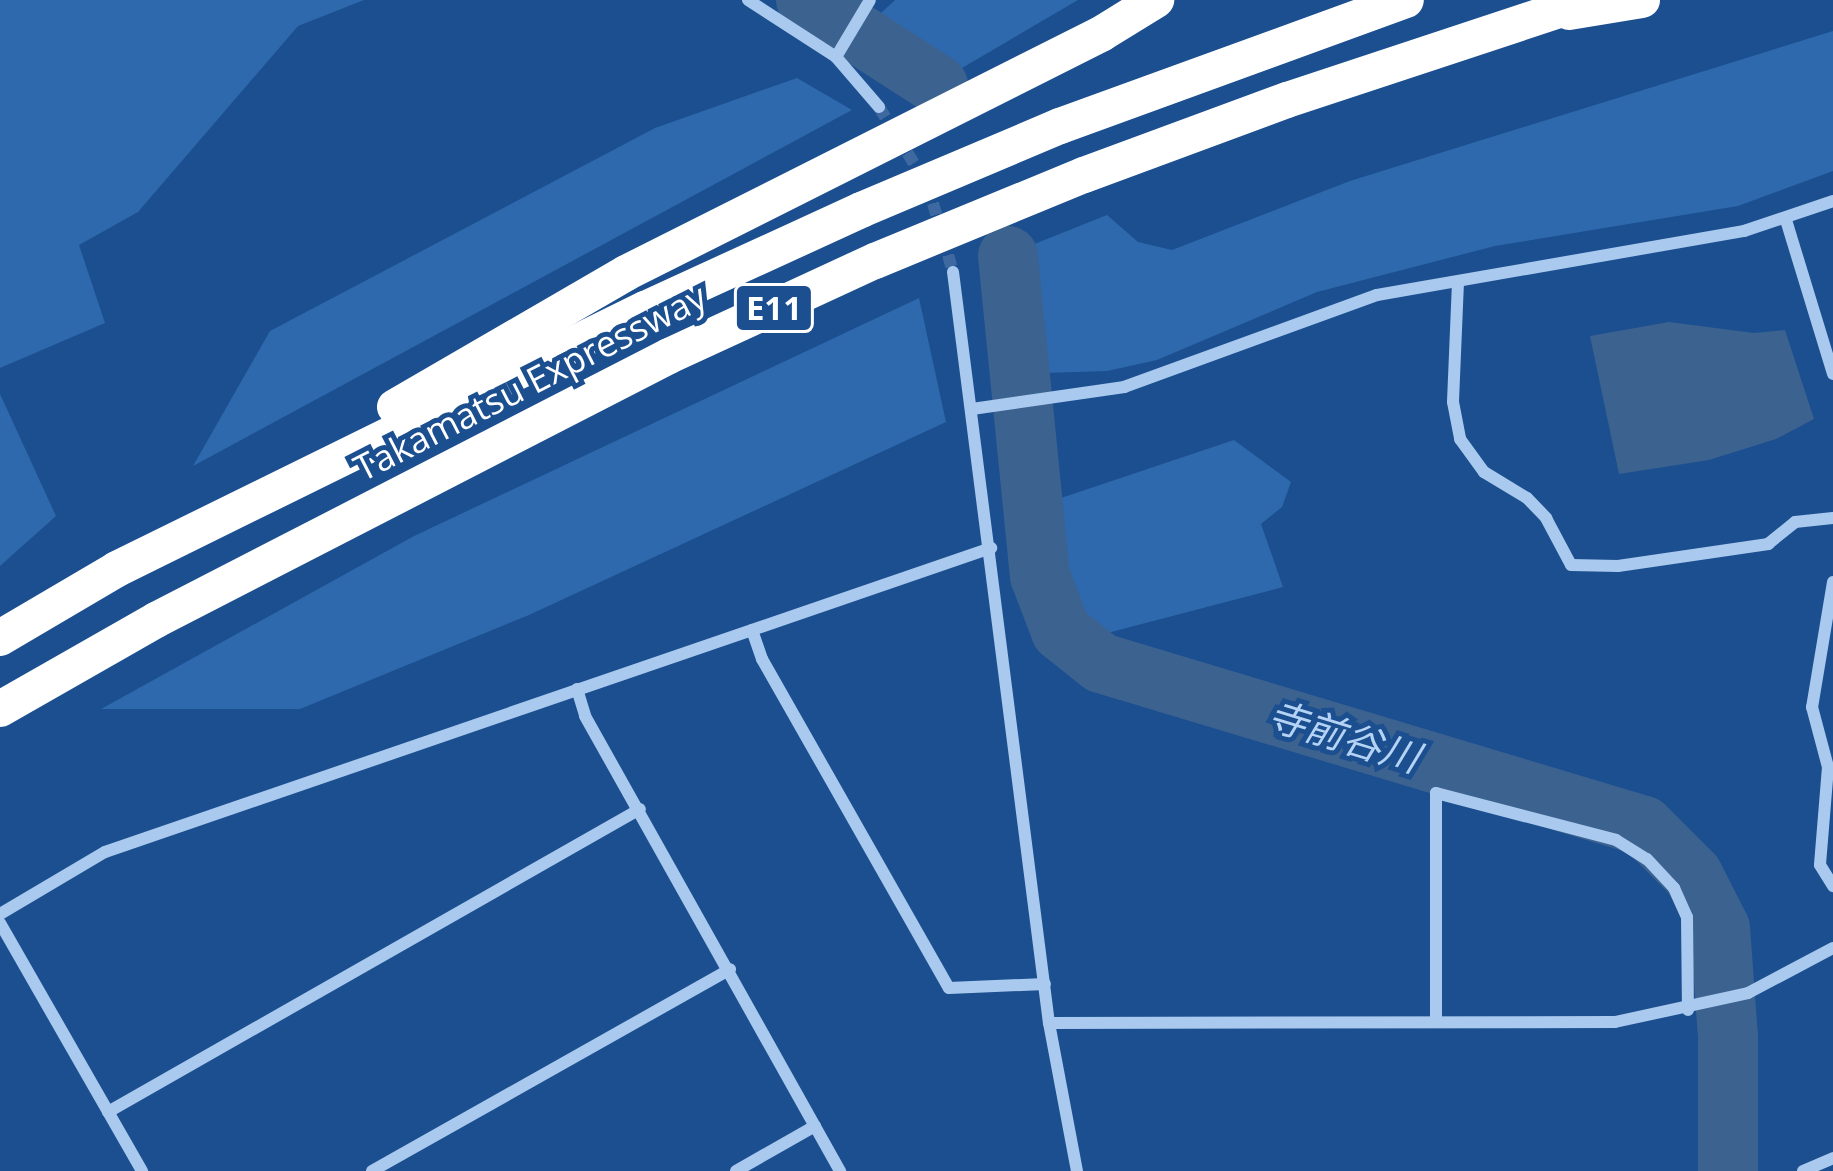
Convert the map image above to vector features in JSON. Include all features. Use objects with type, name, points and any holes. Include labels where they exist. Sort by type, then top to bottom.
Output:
[{"type":"highway","points":[[117,569],[626,273],[1101,34],[1156,0]]},
{"type":"highway","name":"Takamatsu Expressway","points":[[0,638],[117,569],[645,309],[861,210],[1060,126],[1406,0]]},
{"type":"highway","name":"Takamatsu Expressway","points":[[0,709],[156,620],[484,451],[855,270],[1084,175],[1589,0]]},
{"type":"highway","points":[[1529,18],[1642,0]]},
{"type":"street","points":[[748,0],[838,51],[879,106]]},
{"type":"street","points":[[838,51],[870,0]]},
{"type":"street","points":[[972,409],[1124,387],[1376,296],[1786,220],[1833,201]]},
{"type":"street","points":[[1786,220],[1833,374]]},
{"type":"street","points":[[953,272],[1048,1023],[1077,1171]]},
{"type":"street","points":[[1458,282],[1454,402],[1460,439],[1484,472],[1527,498],[1546,518],[1571,565],[1618,566],[1768,544],[1795,522],[1833,518]]},
{"type":"street","points":[[142,1171],[0,918],[105,851],[991,548]]},
{"type":"street","points":[[1833,582],[1812,707],[1828,767],[1820,865],[1833,886]]},
{"type":"street","points":[[752,630],[762,659],[950,988],[1045,984]]},
{"type":"street","points":[[577,689],[585,716],[840,1171]]},
{"type":"street","points":[[1818,730],[1833,725]]},
{"type":"street","points":[[1436,1021],[1436,793],[1616,840],[1647,859],[1674,888],[1687,917],[1688,1010]]},
{"type":"street","points":[[108,1112],[640,808]]},
{"type":"street","points":[[1048,1023],[1615,1022],[1688,1010],[1748,993],[1833,948]]},
{"type":"street","points":[[371,1171],[730,968]]},
{"type":"street","points":[[736,1171],[815,1126]]},
{"type":"street","points":[[1803,1171],[1833,1158]]},
{"type":"shaded area","points":[[0,0],[364,0],[298,26],[138,212],[79,245],[105,323],[0,368]]},
{"type":"shaded area","points":[[895,0],[1078,0],[962,68],[881,13]]},
{"type":"shaded area","points":[[1833,31],[1833,171],[1738,206],[1495,246],[1317,292],[1157,360],[1107,371],[1044,373],[1017,251],[1107,215],[1138,242],[1172,250],[1350,181]]},
{"type":"shaded area","points":[[797,78],[852,110],[193,466],[270,331],[655,128]]},
{"type":"shaded area","points":[[919,298],[946,422],[529,615],[300,709],[101,709],[414,536]]},
{"type":"shaded area","points":[[1669,322],[1754,333],[1785,330],[1814,419],[1776,439],[1709,460],[1619,474],[1590,336]]},
{"type":"shaded area","points":[[0,394],[56,516],[0,566]]},
{"type":"shaded area","points":[[1234,440],[1291,482],[1282,507],[1261,524],[1283,587],[1092,637],[1065,610],[1046,503]]},
{"type":"waterway","name":"寺前谷川","points":[[806,0],[938,85]]},
{"type":"waterway","name":"寺前谷川","points":[[1008,256],[1040,576],[1061,631],[1101,663],[1644,826],[1693,875],[1720,928],[1728,1036],[1728,1171]]},
{"type":"tunnel","points":[[879,107],[928,186],[953,272]]}]
